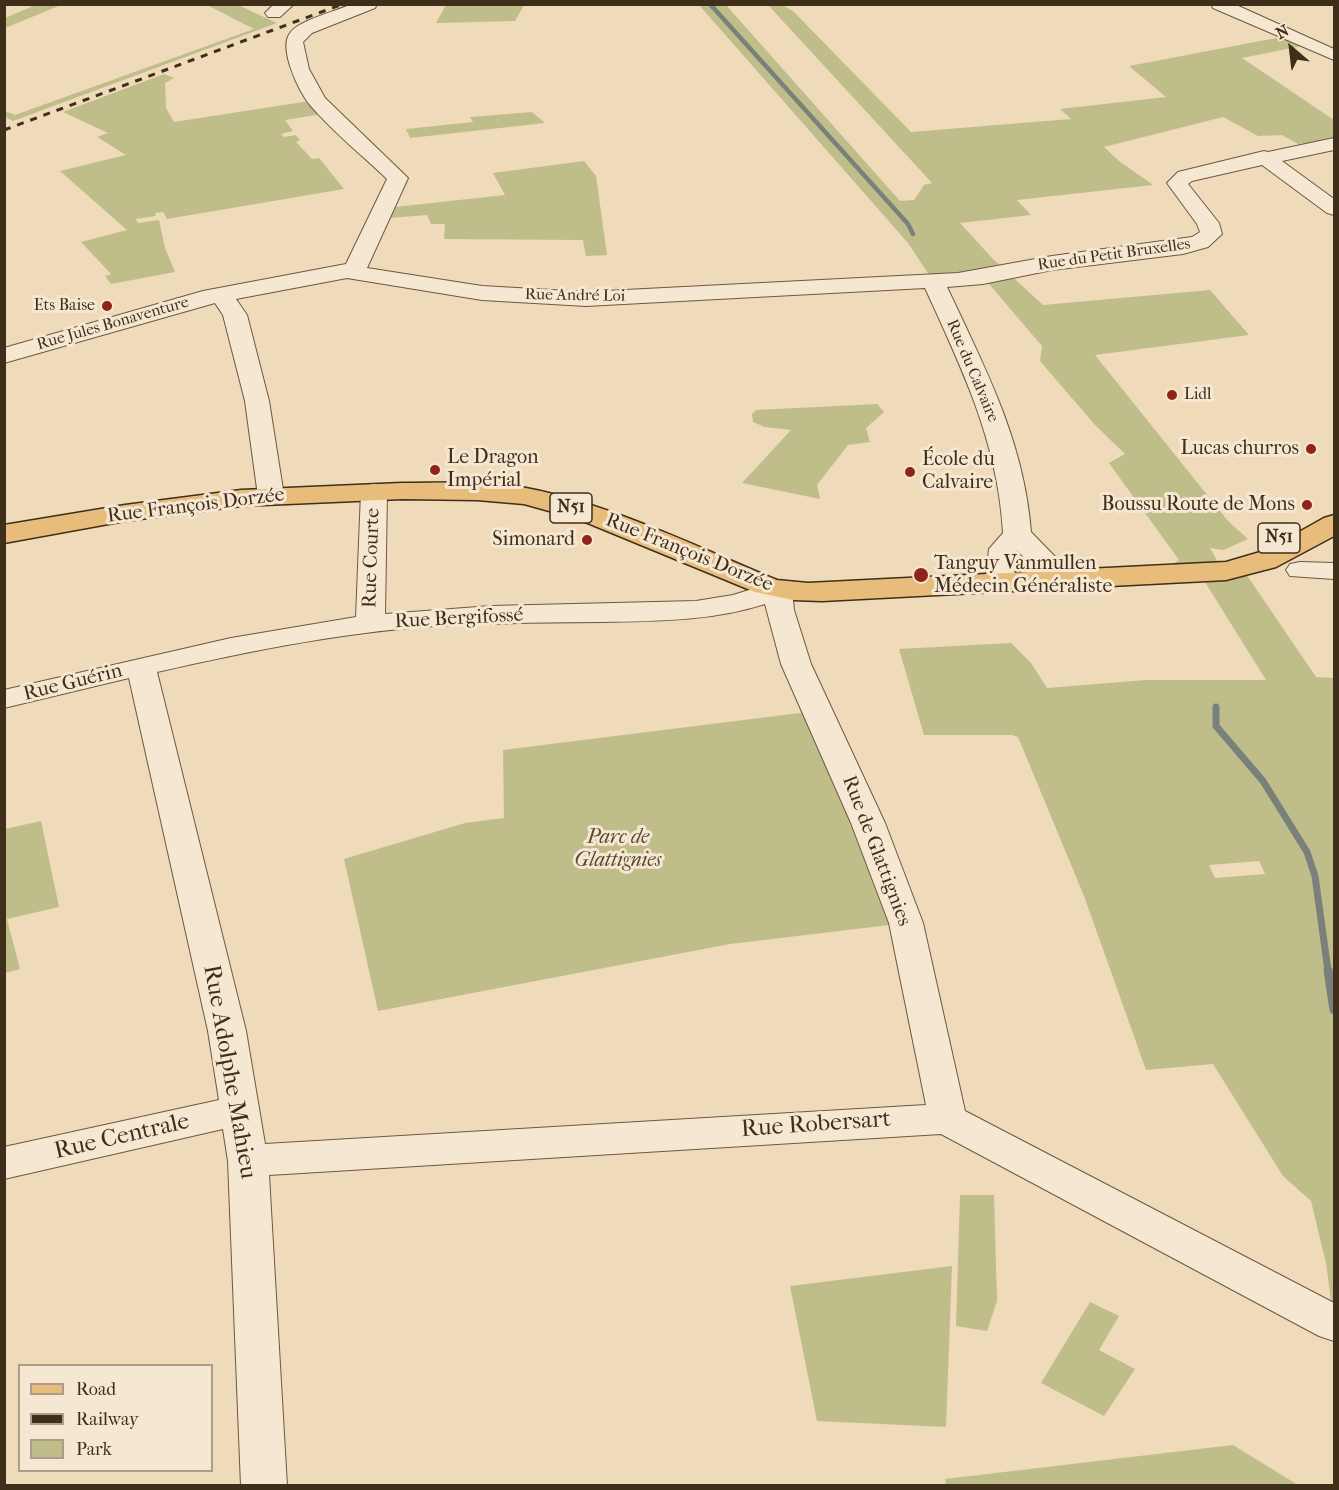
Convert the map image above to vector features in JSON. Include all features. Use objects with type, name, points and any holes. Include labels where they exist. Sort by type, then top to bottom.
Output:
[{"type":"main road","name":"Rue François Dorzée","points":[[4,534],[125,513],[271,496],[452,490],[508,494],[549,501],[588,513],[778,590],[866,590],[999,584],[1221,566]]},
{"type":"main road","name":"N51","points":[[1221,566],[1266,546],[1335,505]]},
{"type":"main road","name":"N51","points":[[1221,566],[1259,563],[1280,555],[1335,524]]},
{"type":"street","points":[[354,271],[398,178],[317,101],[300,69],[294,42],[297,35],[312,26],[369,4]]},
{"type":"street","points":[[1219,4],[1335,55]]},
{"type":"street","name":"Rue du Petit Bruxelles","points":[[933,281],[982,277],[1052,262],[1183,247],[1200,242],[1211,234],[1210,228],[1177,183],[1185,176],[1264,157],[1335,144]]},
{"type":"street","points":[[1264,157],[1335,210]]},
{"type":"street","name":"Rue André Loi","points":[[221,294],[354,271],[482,293],[575,299],[933,281]]},
{"type":"street","name":"Rue du Calvaire","points":[[933,281],[1001,438],[1017,504],[1017,534]]},
{"type":"street","points":[[221,294],[235,315],[257,401],[271,496]]},
{"type":"street","name":"Rue Jules Bonaventure","points":[[4,356],[98,326],[221,294]]},
{"type":"street","name":"Rue Courte","points":[[370,624],[374,492]]},
{"type":"street","points":[[999,584],[1003,549],[1017,534],[1061,579]]},
{"type":"street","points":[[1300,570],[1335,571]]},
{"type":"street","name":"Rue Bergifossé","points":[[141,666],[274,639],[370,624],[431,619],[696,609],[738,603],[778,590]]},
{"type":"street","name":"Rue de Glattignies","points":[[778,590],[780,610],[796,664],[868,823],[906,923],[948,1120]]},
{"type":"street","name":"Rue Guérin","points":[[4,699],[141,666]]},
{"type":"street","name":"Rue Adolphe Mahieu","points":[[141,666],[227,1031],[248,1161],[264,1485]]},
{"type":"street","name":"Rue Centrale","points":[[4,1163],[239,1111]]},
{"type":"street","name":"Rue Robersart","points":[[248,1161],[927,1118],[948,1120],[1335,1323]]},
{"type":"green space","points":[[38,4],[61,5],[5,28],[5,18]]},
{"type":"green space","points":[[207,5],[238,5],[277,23],[13,121],[5,117],[5,111],[15,115],[254,29]]},
{"type":"green space","points":[[446,5],[524,5],[515,21],[436,23]]},
{"type":"green space","points":[[699,5],[726,5],[900,201],[914,200],[924,185],[932,183],[768,5],[782,5],[793,11],[911,132],[1071,119],[1060,109],[1166,97],[1129,66],[1292,35],[1312,44],[1242,58],[1334,120],[1334,140],[1298,144],[1282,135],[1258,136],[1223,117],[1104,147],[1119,161],[1153,185],[1017,200],[1031,215],[960,223],[992,258],[1043,305],[1210,290],[1249,335],[1095,355],[1228,521],[1248,539],[1223,550],[1210,548],[1218,562],[1165,569],[1179,560],[1109,463],[1125,454],[1095,425],[1040,361],[1042,346],[983,277],[933,281],[908,243]]},
{"type":"green space","points":[[164,74],[174,78],[165,83],[166,108],[174,122],[316,100],[328,113],[285,120],[293,131],[281,134],[284,137],[296,135],[300,140],[296,142],[312,159],[319,158],[344,189],[167,219],[163,212],[155,213],[156,216],[136,219],[138,223],[159,220],[165,248],[175,272],[111,284],[105,276],[111,274],[81,242],[127,230],[60,171],[126,155],[97,137],[108,133],[63,112]]},
{"type":"green space","points":[[532,112],[545,123],[410,138],[406,129],[473,122],[470,117]]},
{"type":"green space","points":[[584,161],[596,176],[607,255],[586,256],[583,240],[444,239],[445,224],[431,224],[427,215],[389,218],[395,207],[505,195],[493,173]]},
{"type":"green space","points":[[877,404],[884,412],[866,428],[870,442],[848,445],[817,485],[820,499],[742,483],[791,430],[765,427],[753,422],[752,414],[756,410]]},
{"type":"green space","points":[[1242,568],[1316,677],[1334,678],[1334,1323],[1326,1263],[1311,1201],[1283,1176],[1213,1064],[1146,1070],[1084,896],[1018,737],[1012,735],[924,735],[899,649],[1011,643],[1031,663],[1047,688],[1146,680],[1266,680],[1200,574]],"holes":[[[1259,861],[1265,874],[1215,878],[1209,865]]]},
{"type":"green space","name":"Parc de Glattignies","points":[[816,711],[906,923],[730,944],[378,1011],[344,859],[465,823],[504,818],[503,750]]},
{"type":"green space","points":[[41,821],[59,907],[7,919],[20,969],[5,973],[5,829]]},
{"type":"green space","points":[[960,1195],[994,1195],[997,1301],[987,1331],[956,1326]]},
{"type":"green space","points":[[952,1266],[946,1427],[817,1421],[790,1286]]},
{"type":"green space","points":[[1090,1302],[1119,1316],[1099,1350],[1135,1369],[1104,1416],[1041,1383]]},
{"type":"green space","points":[[1233,1445],[1298,1485],[946,1486],[945,1479]]},
{"type":"waterway","points":[[710,4],[908,224],[913,234]]},
{"type":"waterway","points":[[1216,707],[1216,726],[1263,781],[1307,852],[1315,876],[1328,971]]},
{"type":"waterway","points":[[1328,970],[1334,1010]]},
{"type":"railway","points":[[4,130],[343,4]]},
{"type":"place","name":"Ets Baise","points":[[107,306]]},
{"type":"place","name":"Lidl","points":[[1172,395]]},
{"type":"place","name":"Lucas churros","points":[[1311,449]]},
{"type":"place","name":"Le Dragon Impérial","points":[[435,470]]},
{"type":"place","name":"École du Calvaire","points":[[910,472]]},
{"type":"place","name":"Boussu Route de Mons","points":[[1307,505]]},
{"type":"place","name":"Simonard","points":[[587,540]]},
{"type":"place","name":"Tanguy Vanmullen Médecin Généraliste","points":[[921,575]]}]
